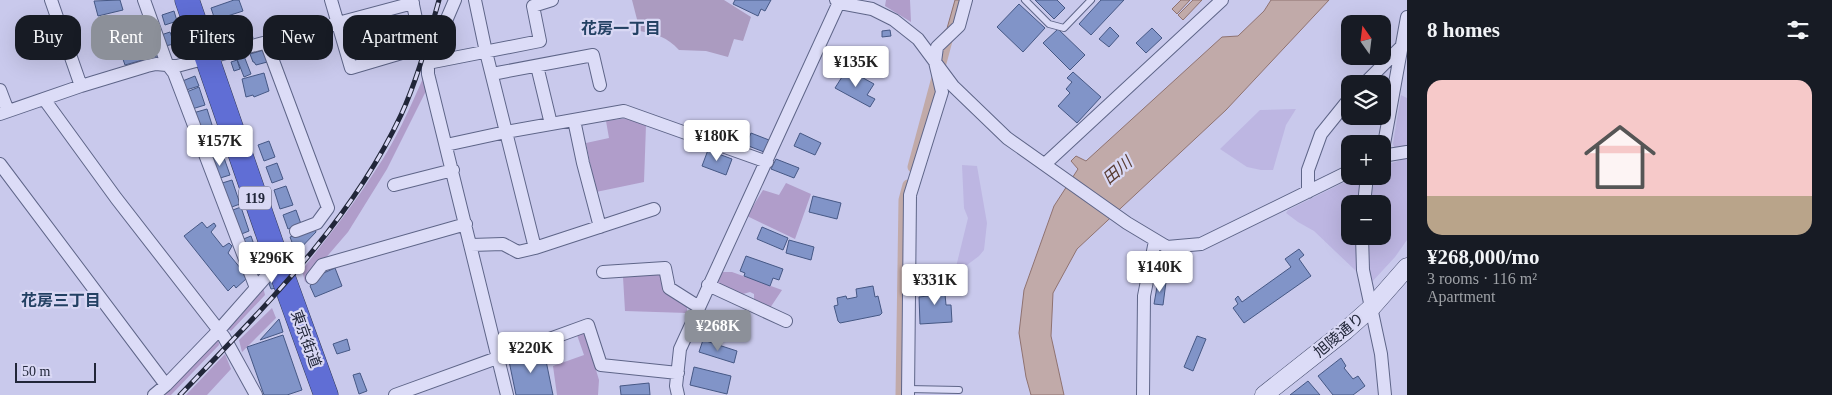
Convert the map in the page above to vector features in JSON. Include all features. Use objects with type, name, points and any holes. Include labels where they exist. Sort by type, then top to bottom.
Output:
[{"type":"highway","name":"東京街道","points":[[187,0],[192,15]]},
{"type":"highway","name":"東京街道","points":[[208,60],[326,395]]},
{"type":"street","points":[[51,0],[81,86]]},
{"type":"street","points":[[144,0],[167,64],[177,82],[256,288]]},
{"type":"street","points":[[331,0],[343,40]]},
{"type":"street","points":[[428,63],[456,0]]},
{"type":"street","points":[[475,0],[486,52],[535,248]]},
{"type":"street","points":[[428,63],[540,41],[533,6],[552,0]]},
{"type":"street","points":[[908,392],[910,195],[942,92],[936,62],[938,47],[959,26],[966,0]]},
{"type":"street","points":[[1045,164],[1222,0]]},
{"type":"street","points":[[333,23],[412,1],[415,15]]},
{"type":"street","points":[[678,395],[680,349],[839,1],[872,9],[894,20],[918,39],[953,86],[1007,138],[1126,223],[1167,247],[1201,244],[1341,176]]},
{"type":"street","points":[[1386,135],[1407,18]]},
{"type":"street","points":[[1373,75],[1402,46]]},
{"type":"street","points":[[492,74],[593,55],[600,85]]},
{"type":"street","points":[[0,90],[4,112],[147,66],[167,64],[177,66],[197,60]]},
{"type":"street","points":[[273,60],[328,208],[317,223],[296,231]]},
{"type":"street","points":[[349,60],[351,68],[378,60]]},
{"type":"street","points":[[427,60],[428,74],[507,395]]},
{"type":"street","points":[[538,66],[551,124]]},
{"type":"street","points":[[44,99],[116,198],[219,330],[256,395]]},
{"type":"street","points":[[1308,192],[1308,170],[1320,134],[1341,107]]},
{"type":"street","points":[[446,145],[506,132],[624,111],[767,162]]},
{"type":"street","points":[[574,120],[583,163],[600,226]]},
{"type":"street","points":[[1391,155],[1407,152]]},
{"type":"street","points":[[0,164],[166,385]]},
{"type":"street","points":[[394,185],[453,170]]},
{"type":"street","points":[[471,245],[503,244],[518,252],[654,209]]},
{"type":"street","points":[[312,278],[322,265],[466,224]]},
{"type":"street","points":[[1143,395],[1144,296],[1155,241]]},
{"type":"street","points":[[1362,245],[1363,270],[1380,354],[1386,395]]},
{"type":"street","points":[[154,395],[219,330],[278,263]]},
{"type":"street","name":"旭陵通り","points":[[1264,395],[1371,308],[1407,267]]},
{"type":"street","points":[[603,272],[665,268],[669,288],[699,307]]},
{"type":"street","points":[[708,286],[786,321]]},
{"type":"street","points":[[395,395],[588,326],[601,365],[678,373]]},
{"type":"lane","points":[[1025,0],[1050,24],[1064,28],[1090,0]]},
{"type":"lane","points":[[908,392],[959,390]]},
{"type":"shaded area","points":[[632,0],[724,0],[751,17],[743,41],[734,39],[728,57],[706,51],[679,50],[661,37],[640,31]]},
{"type":"shaded area","points":[[886,0],[910,0],[911,22],[885,6]]},
{"type":"shaded area","points":[[424,76],[427,89],[387,169],[348,232],[305,282],[302,270],[367,184],[402,125]]},
{"type":"shaded area","points":[[1401,95],[1407,98],[1407,147],[1396,150],[1393,144]]},
{"type":"shaded area","points":[[1296,109],[1286,125],[1273,170],[1247,167],[1220,149],[1260,110]]},
{"type":"shaded area","points":[[628,118],[646,125],[644,182],[596,192],[586,143],[609,138],[606,121]]},
{"type":"shaded area","points":[[1407,158],[1407,240],[1395,257],[1371,283],[1368,273],[1369,245],[1391,245],[1391,195],[1372,195],[1373,185],[1391,185],[1391,163]]},
{"type":"shaded area","points":[[962,165],[977,166],[987,223],[984,250],[963,268],[956,267],[968,218],[964,208]]},
{"type":"shaded area","points":[[786,183],[811,194],[795,239],[747,216],[763,190],[779,195]]},
{"type":"shaded area","points":[[1341,184],[1363,185],[1362,195],[1341,195],[1341,245],[1358,245],[1356,271],[1314,231],[1286,213],[1288,210]]},
{"type":"shaded area","points":[[721,272],[732,272],[782,290],[770,308],[754,300],[754,294],[750,292],[743,294],[716,285]]},
{"type":"shaded area","points":[[663,274],[666,293],[687,305],[687,313],[625,311],[623,277]]},
{"type":"shaded area","points":[[263,287],[265,295],[231,331],[227,328]]},
{"type":"shaded area","points":[[272,308],[276,318],[242,352],[239,340]]},
{"type":"shaded area","points":[[585,333],[599,380],[598,395],[557,395],[553,366],[584,355],[577,335]]},
{"type":"shaded area","points":[[218,336],[219,345],[171,395],[161,395]]},
{"type":"shaded area","points":[[225,354],[231,369],[207,395],[186,395]]},
{"type":"water","points":[[955,0],[961,0],[954,28],[946,32]]},
{"type":"water","points":[[1181,0],[1190,0],[1177,14],[1172,9]]},
{"type":"water","points":[[1193,0],[1202,0],[1183,20],[1178,15]]},
{"type":"water","name":"田川","points":[[1271,0],[1329,0],[1226,110],[1077,249],[1053,293],[1051,336],[1064,395],[1031,395],[1019,333],[1024,290],[1054,206],[1078,169],[1071,161],[1076,156],[1086,161],[1222,37],[1238,36],[1264,11]]},
{"type":"building","points":[[120,0],[123,10],[98,15],[94,1]]},
{"type":"building","points":[[239,0],[243,11],[231,15],[213,15],[211,8]]},
{"type":"building","points":[[735,0],[771,0],[765,11],[761,9],[758,16],[733,4]]},
{"type":"building","points":[[1035,0],[1057,0],[1065,8],[1054,19]]},
{"type":"building","points":[[1101,0],[1124,0],[1091,35],[1079,24]]},
{"type":"building","points":[[1019,4],[1045,28],[1023,52],[997,27]]},
{"type":"building","points":[[174,11],[175,15],[171,15],[171,23],[165,25],[162,15]]},
{"type":"building","points":[[1110,27],[1119,36],[1109,47],[1099,39]]},
{"type":"building","points":[[1152,28],[1162,38],[1146,53],[1136,43]]},
{"type":"building","points":[[1058,29],[1085,55],[1070,70],[1043,43]]},
{"type":"building","points":[[890,30],[891,36],[882,37],[882,31]]},
{"type":"building","points":[[170,32],[171,45],[165,46],[161,35]]},
{"type":"building","points":[[831,48],[859,63],[854,72],[827,57]]},
{"type":"building","points":[[263,50],[263,60],[271,61],[256,65],[252,60],[253,53]]},
{"type":"building","points":[[123,60],[143,60],[125,65]]},
{"type":"building","points":[[237,60],[246,60],[251,74],[244,77]]},
{"type":"building","points":[[237,60],[240,69],[234,71],[231,62]]},
{"type":"building","points":[[847,69],[874,84],[867,95],[875,99],[870,107],[835,88]]},
{"type":"building","points":[[1073,72],[1101,97],[1077,123],[1058,106],[1070,93],[1066,89],[1072,82],[1067,78]]},
{"type":"building","points":[[264,73],[269,91],[254,97],[253,95],[246,97],[242,79]]},
{"type":"building","points":[[195,76],[199,86],[183,91],[180,82]]},
{"type":"building","points":[[199,87],[205,105],[192,109],[184,93]]},
{"type":"building","points":[[207,109],[213,128],[199,132],[193,113]]},
{"type":"building","points":[[751,133],[769,140],[764,152],[746,145]]},
{"type":"building","points":[[800,133],[821,143],[815,155],[794,146]]},
{"type":"building","points":[[269,141],[275,157],[264,161],[258,145]]},
{"type":"building","points":[[708,150],[732,159],[726,175],[702,166]]},
{"type":"building","points":[[223,155],[230,175],[217,179],[211,159]]},
{"type":"building","points":[[776,159],[799,168],[794,178],[771,169]]},
{"type":"building","points":[[277,163],[283,179],[272,183],[266,167]]},
{"type":"building","points":[[232,180],[240,204],[229,208],[219,184]]},
{"type":"building","points":[[286,186],[293,205],[280,209],[274,190]]},
{"type":"building","points":[[813,196],[841,203],[837,219],[809,212]]},
{"type":"building","points":[[241,207],[249,231],[239,235],[230,211]]},
{"type":"building","points":[[296,210],[301,224],[288,229],[283,215]]},
{"type":"building","points":[[202,222],[207,228],[214,223],[216,226],[211,232],[223,247],[229,243],[232,246],[228,253],[241,269],[246,279],[236,288],[234,285],[228,291],[184,236]]},
{"type":"building","points":[[762,227],[788,238],[783,250],[757,239]]},
{"type":"building","points":[[315,229],[316,232],[296,253],[290,237]]},
{"type":"building","points":[[251,236],[257,253],[247,257],[241,240]]},
{"type":"building","points":[[789,240],[814,247],[811,260],[786,253]]},
{"type":"building","points":[[1299,249],[1304,255],[1299,259],[1311,276],[1244,323],[1233,308],[1238,304],[1235,299],[1238,296],[1242,302],[1291,267],[1285,259]]},
{"type":"building","points":[[746,256],[783,269],[779,280],[773,278],[770,286],[744,276],[745,273],[740,271]]},
{"type":"building","points":[[335,268],[342,286],[315,297],[310,286],[319,275]]},
{"type":"building","points":[[273,280],[276,288],[271,289],[268,281]]},
{"type":"building","points":[[1158,281],[1166,282],[1163,305],[1154,304]]},
{"type":"building","points":[[944,283],[946,305],[951,305],[952,322],[920,324],[919,297],[928,296],[927,284]]},
{"type":"building","points":[[873,286],[875,297],[878,296],[882,313],[840,323],[834,306],[838,305],[837,298],[846,296],[847,299],[857,297],[856,289]]},
{"type":"building","points":[[709,315],[731,321],[727,336],[705,330]]},
{"type":"building","points":[[279,319],[283,332],[260,340]]},
{"type":"building","points":[[283,335],[302,390],[287,395],[264,395],[247,347]]},
{"type":"building","points":[[1197,336],[1206,339],[1193,371],[1184,367]]},
{"type":"building","points":[[347,339],[350,350],[337,354],[333,344]]},
{"type":"building","points":[[703,340],[737,351],[734,363],[699,352]]},
{"type":"building","points":[[543,346],[553,395],[516,395],[509,361],[517,358],[517,355]]},
{"type":"building","points":[[1341,358],[1346,366],[1344,368],[1353,379],[1358,376],[1365,386],[1353,395],[1333,395],[1318,376]]},
{"type":"building","points":[[694,367],[731,376],[727,394],[690,385]]},
{"type":"building","points":[[360,373],[367,391],[359,394],[353,375]]},
{"type":"building","points":[[1308,381],[1320,395],[1290,395]]},
{"type":"building","points":[[649,383],[650,395],[621,395],[620,386]]},
{"type":"waterway","points":[[913,167],[949,33]]},
{"type":"waterway","points":[[901,395],[904,200],[908,185]]},
{"type":"railway","points":[[180,395],[242,331],[302,264],[356,193],[380,155],[401,115],[413,87],[439,0]]},
{"type":"district","name":"花房一丁目","points":[[621,28]]},
{"type":"district","name":"花房三丁目","points":[[61,300]]}]
